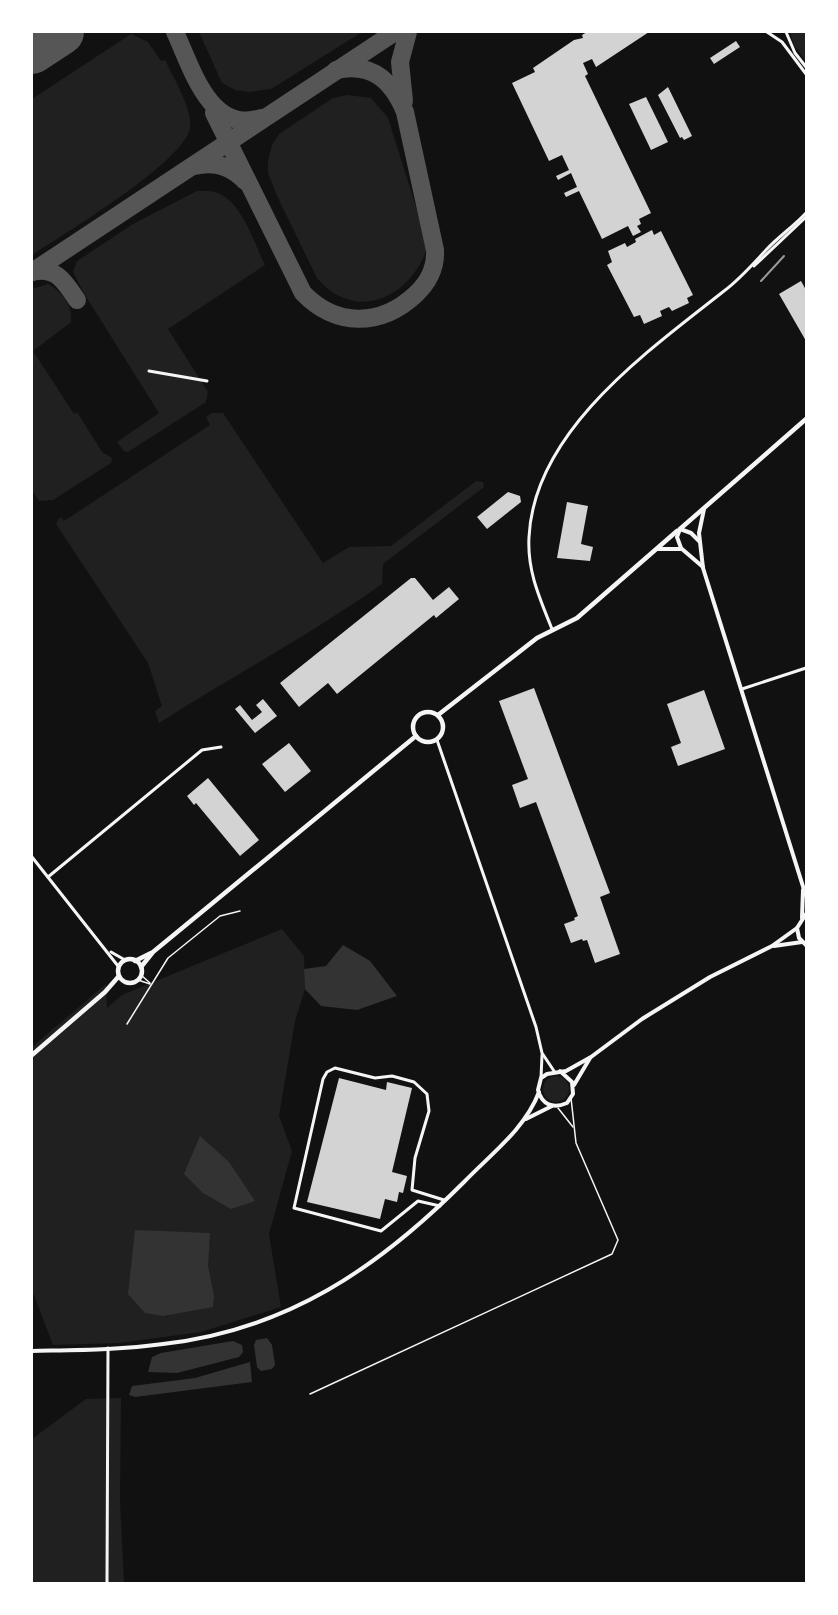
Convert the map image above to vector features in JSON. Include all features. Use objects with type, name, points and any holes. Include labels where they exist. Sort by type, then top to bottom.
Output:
[{"type":"main road","points":[[438,715],[452,707],[537,638],[577,618],[807,419]]},
{"type":"main road","points":[[429,711],[438,715],[444,728],[437,740],[423,741],[416,736],[414,722],[420,714],[429,711]]},
{"type":"main road","points":[[121,979],[130,983],[140,978],[141,967],[153,952],[416,736]]},
{"type":"main road","points":[[121,979],[118,966],[125,960],[135,961],[153,952]]},
{"type":"main road","points":[[135,961],[141,967]]},
{"type":"main road","points":[[32,1055],[121,979]]},
{"type":"street","points":[[767,32],[774,36],[807,74]]},
{"type":"street","points":[[774,36],[786,32],[795,53],[807,67]]},
{"type":"street","points":[[552,629],[534,586],[529,543],[534,504],[547,470],[592,405],[610,384],[748,270],[807,215]]},
{"type":"street","points":[[149,371],[207,381]]},
{"type":"street","points":[[704,508],[699,542],[703,568],[807,896]]},
{"type":"street","points":[[699,542],[691,533],[679,530],[678,542],[682,549],[703,568]]},
{"type":"street","points":[[657,549],[682,549]]},
{"type":"street","points":[[742,689],[807,668]]},
{"type":"street","points":[[32,1351],[164,1344],[211,1335],[258,1322],[301,1304],[344,1282],[388,1252],[440,1206],[526,1119],[539,1092],[541,1078],[542,1053],[536,1027],[437,740]]},
{"type":"street","points":[[48,877],[202,750],[221,747]]},
{"type":"street","points":[[32,856],[109,951],[118,966]]},
{"type":"street","points":[[802,918],[803,889]]},
{"type":"street","points":[[541,1078],[591,1057],[642,1018],[738,962],[772,946],[797,927],[807,914]]},
{"type":"street","points":[[772,946],[805,943],[797,927]]},
{"type":"street","points":[[109,951],[125,960]]},
{"type":"street","points":[[542,1053],[554,1071]]},
{"type":"street","points":[[526,1119],[554,1106],[567,1103],[571,1098],[573,1086],[591,1057]]},
{"type":"street","points":[[440,1206],[418,1201],[381,1231],[294,1208],[323,1079],[327,1072],[335,1068],[375,1078],[392,1076],[420,1086],[427,1094],[429,1106],[415,1158],[413,1191],[445,1200]]},
{"type":"street","points":[[560,1071],[566,1074],[573,1086]]},
{"type":"street","points":[[539,1092],[544,1101],[554,1106]]},
{"type":"street","points":[[107,1584],[108,1348]]},
{"type":"lane","points":[[127,1024],[168,958],[220,916],[240,911]]},
{"type":"lane","points":[[140,978],[150,984]]},
{"type":"lane","points":[[140,978],[150,984]]},
{"type":"lane","points":[[310,1394],[612,1254],[618,1240],[584,1162],[574,1128],[571,1098]]},
{"type":"lane","points":[[554,1106],[574,1128]]},
{"type":"shaded area","points":[[199,32],[362,32],[271,89],[249,92],[235,90],[222,83]]},
{"type":"shaded area","points":[[790,32],[806,32],[806,62],[794,45]]},
{"type":"shaded area","points":[[131,34],[148,42],[161,61],[165,60],[186,103],[190,128],[183,142],[146,178],[32,255],[32,99]]},
{"type":"shaded area","points":[[348,95],[371,98],[388,118],[428,245],[421,263],[397,290],[382,298],[365,302],[349,300],[332,292],[317,278],[268,173],[272,145],[279,134],[333,98]]},
{"type":"shaded area","points":[[197,191],[217,193],[228,199],[247,225],[265,265],[168,329],[208,392],[206,402],[128,452],[124,451],[117,442],[159,413],[73,272],[77,261],[133,224]]},
{"type":"shaded area","points":[[48,284],[66,300],[71,322],[33,351],[74,414],[77,412],[102,452],[112,458],[111,463],[53,500],[39,501],[32,490],[32,289]]},
{"type":"shaded area","points":[[212,413],[223,413],[323,563],[349,547],[391,546],[476,481],[483,482],[484,487],[383,564],[382,584],[327,621],[159,723],[155,711],[162,706],[148,663],[56,524],[60,517],[64,521],[210,425],[206,417]]},
{"type":"shaded area","points":[[282,929],[304,956],[305,989],[295,1021],[279,1116],[292,1151],[269,1234],[281,1307],[201,1332],[119,1343],[53,1345],[32,1290],[32,1047],[106,984],[107,1008],[122,995]]},
{"type":"shaded area","points":[[343,945],[370,961],[397,996],[357,1010],[321,1006],[305,989],[304,969],[326,966]]},
{"type":"shaded area","points":[[556,1076],[565,1080],[569,1089],[565,1098],[556,1102],[547,1098],[543,1089],[547,1080]]},
{"type":"shaded area","points":[[200,1136],[229,1162],[255,1201],[231,1209],[203,1193],[184,1174]]},
{"type":"shaded area","points":[[135,1230],[210,1233],[208,1266],[214,1296],[213,1307],[163,1316],[145,1313],[128,1294]]},
{"type":"shaded area","points":[[267,1338],[272,1345],[275,1365],[272,1369],[261,1371],[257,1367],[254,1345],[256,1340]]},
{"type":"shaded area","points":[[233,1341],[242,1345],[243,1352],[239,1357],[177,1373],[148,1372],[152,1357],[161,1353]]},
{"type":"shaded area","points":[[250,1362],[252,1382],[135,1397],[129,1395],[132,1386],[195,1378]]},
{"type":"shaded area","points":[[121,1398],[120,1501],[124,1583],[32,1583],[32,1439],[86,1399]]},
{"type":"building","points":[[587,32],[649,32],[596,67],[592,59],[583,63],[588,74],[585,76],[651,213],[639,219],[641,224],[637,226],[641,232],[633,236],[628,226],[602,239],[579,191],[566,197],[564,193],[577,187],[571,173],[558,180],[556,176],[569,170],[562,155],[549,161],[512,83],[535,72],[533,68],[574,40],[583,38],[582,35]]},
{"type":"building","points":[[736,41],[740,47],[714,64],[710,58]]},
{"type":"building","points":[[668,87],[692,136],[684,140],[680,138],[658,95]]},
{"type":"building","points":[[646,97],[668,142],[651,150],[629,104]]},
{"type":"building","points":[[652,230],[654,235],[661,231],[693,295],[687,298],[689,303],[672,311],[669,307],[660,311],[662,316],[644,324],[640,315],[634,317],[607,265],[612,262],[608,251],[625,243],[627,247],[636,242],[635,239]]},
{"type":"building","points":[[801,281],[806,290],[806,341],[779,294]]},
{"type":"building","points":[[508,492],[520,496],[521,502],[487,529],[477,517]]},
{"type":"building","points":[[567,502],[588,506],[581,544],[593,547],[590,561],[557,558]]},
{"type":"building","points":[[411,578],[415,578],[433,600],[449,587],[459,599],[436,618],[434,615],[337,694],[328,683],[299,707],[280,683]]},
{"type":"building","points":[[534,688],[610,893],[600,897],[620,954],[595,963],[587,940],[582,939],[571,943],[564,924],[575,920],[574,918],[578,916],[536,802],[520,808],[512,785],[528,779],[499,701]]},
{"type":"building","points":[[704,690],[725,749],[678,766],[671,747],[681,743],[667,704]]},
{"type":"building","points":[[263,699],[277,716],[255,733],[235,709],[240,705],[252,720],[262,712],[256,705]]},
{"type":"building","points":[[289,743],[311,771],[285,792],[262,764]]},
{"type":"building","points":[[208,778],[259,840],[240,856],[196,803],[194,805],[187,796]]},
{"type":"building","points":[[339,1078],[386,1090],[387,1082],[412,1088],[392,1172],[407,1176],[403,1193],[399,1192],[397,1202],[385,1199],[380,1219],[307,1202]]},
{"type":"taxiway","points":[[175,32],[196,79],[216,107],[228,117],[243,121],[261,118]]},
{"type":"taxiway","points":[[32,272],[395,32]]},
{"type":"taxiway","points":[[404,101],[400,62],[408,32]]},
{"type":"taxiway","points":[[214,113],[303,293],[316,304],[344,317],[358,319],[387,313],[415,295],[424,285],[433,269],[435,250],[405,112],[400,101],[387,83],[370,71],[348,68],[336,70]]},
{"type":"taxiway","points":[[194,166],[208,164],[222,166],[245,181]]},
{"type":"taxiway","points":[[32,272],[54,273],[77,300]]},
{"type":"runway","points":[[32,51],[61,32]]},
{"type":"railway","points":[[761,281],[784,256]]}]
